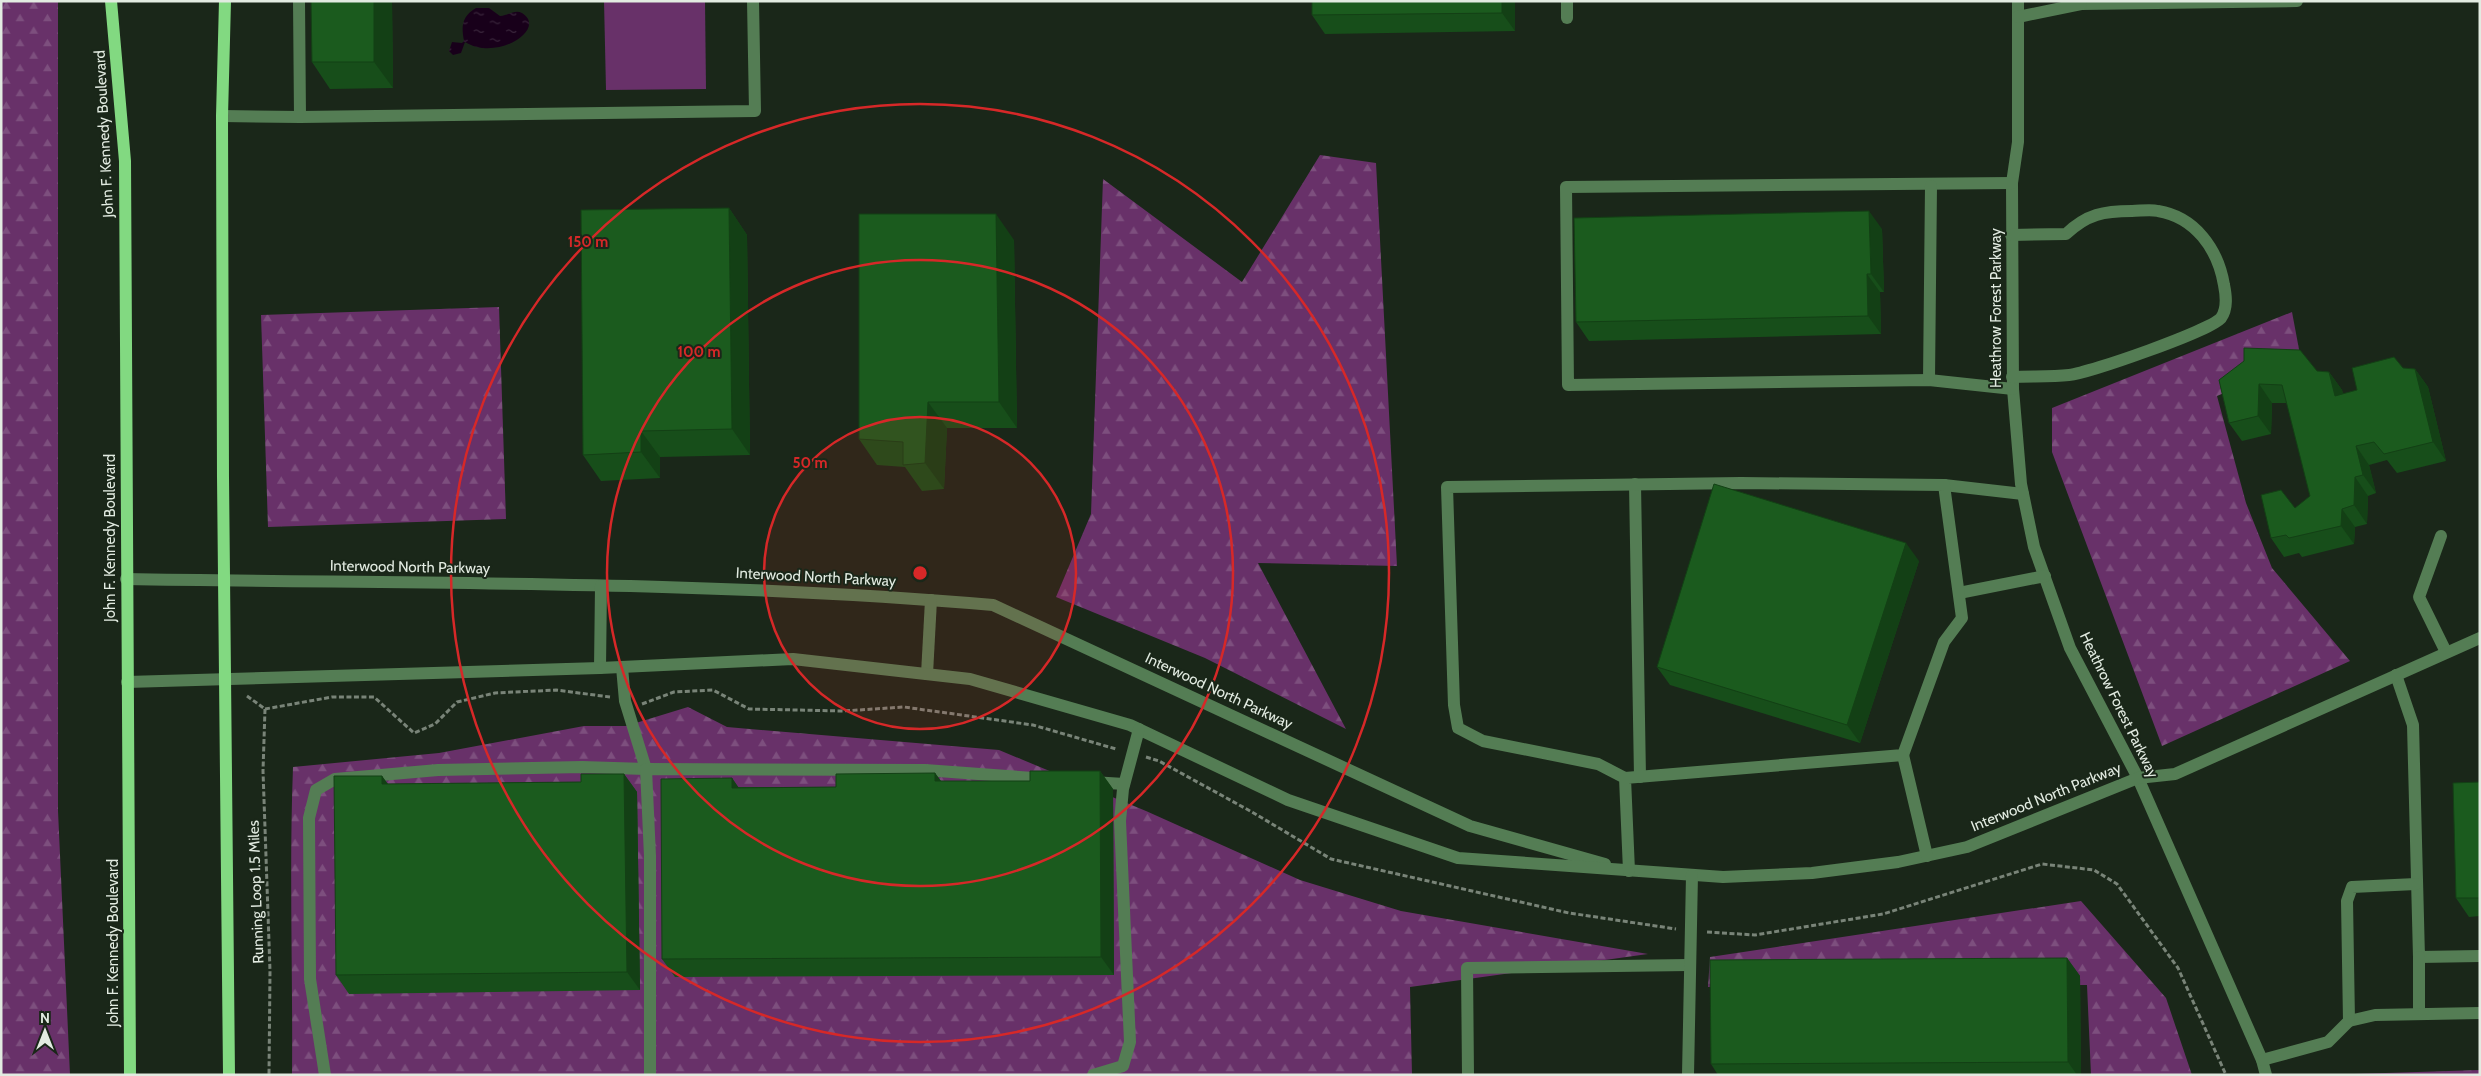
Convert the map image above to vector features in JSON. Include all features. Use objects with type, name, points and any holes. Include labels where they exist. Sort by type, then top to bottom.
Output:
[{"type":"main road","name":"John F. Kennedy Boulevard","points":[[111,1],[125,162],[130,1075]]},
{"type":"main road","points":[[225,1],[222,116],[230,1075]]},
{"type":"street","points":[[299,1],[300,117]]},
{"type":"street","points":[[222,116],[300,117],[755,110],[753,1]]},
{"type":"street","points":[[1567,1],[1567,18]]},
{"type":"street","name":"Heathrow Forest Parkway","points":[[2018,1],[2018,142],[2012,183],[2011,235],[2012,383],[2023,494],[2034,547],[2070,648],[2138,778],[2262,1060],[2266,1075]]},
{"type":"street","points":[[2018,17],[2081,3],[2297,1]]},
{"type":"street","points":[[2011,235],[2066,234],[2078,223],[2106,211],[2158,211],[2181,218],[2200,232],[2215,256],[2223,278],[2227,302],[2222,317],[2211,326],[2141,353],[2071,375],[2012,383],[1929,380],[1568,385],[1566,188],[1931,186],[2012,183]]},
{"type":"street","points":[[1929,380],[1931,186]]},
{"type":"street","points":[[1903,755],[1625,778],[1598,764],[1483,741],[1458,728],[1454,705],[1447,487],[1635,484],[1944,485],[2023,494]]},
{"type":"street","points":[[1635,484],[1640,776]]},
{"type":"street","points":[[1927,856],[1903,755],[1944,642],[1962,618],[1944,485]]},
{"type":"street","points":[[2442,536],[2419,597],[2446,652]]},
{"type":"street","points":[[1959,593],[2045,576]]},
{"type":"street","name":"Interwood North Parkway","points":[[126,579],[673,587],[931,600],[993,605],[1470,826],[1629,871]]},
{"type":"street","points":[[600,668],[601,586]]},
{"type":"street","points":[[927,674],[931,600]]},
{"type":"street","name":"Interwood North Parkway","points":[[127,682],[600,668],[793,659],[970,679],[1139,729],[1288,800],[1458,858],[1723,877],[1812,873],[1898,862],[1967,847],[2138,778],[2175,774],[2480,638]]},
{"type":"street","points":[[622,667],[624,701],[646,769],[650,856],[650,1075]]},
{"type":"street","points":[[2396,675],[2413,725],[2418,1014]]},
{"type":"street","points":[[1093,1075],[1123,1066],[1130,1042],[1120,875],[1120,821],[1124,784],[1139,729]]},
{"type":"street","points":[[325,1075],[310,979],[309,818],[316,790],[335,779],[438,770],[582,766],[646,769],[925,770],[1055,780]]},
{"type":"street","points":[[1625,778],[1629,871]]},
{"type":"street","points":[[1075,781],[1124,784]]},
{"type":"street","points":[[1688,1075],[1692,875]]},
{"type":"street","points":[[2349,1020],[2347,901],[2352,887],[2416,884]]},
{"type":"street","points":[[2418,957],[2480,956]]},
{"type":"street","points":[[1468,1075],[1467,968],[1689,965]]},
{"type":"street","points":[[2262,1060],[2328,1042],[2349,1020],[2375,1015],[2480,1012]]},
{"type":"path","name":"Running Loop 1.5 Miles","points":[[265,709],[263,771],[270,971],[269,1075]]},
{"type":"green space","points":[[1,1],[58,1],[58,811],[70,1075],[1,1075]]},
{"type":"green space","points":[[604,1],[705,1],[706,89],[606,90]]},
{"type":"green space","points":[[1320,155],[1376,163],[1397,566],[1258,563],[1346,729],[1205,658],[1056,597],[1091,514],[1103,179],[1242,282]]},
{"type":"green space","points":[[499,307],[506,519],[268,527],[261,315]]},
{"type":"green space","points":[[2292,312],[2301,360],[2217,396],[2246,503],[2272,568],[2350,661],[2162,746],[2052,452],[2052,408]]},
{"type":"green space","points":[[688,707],[727,727],[999,750],[1146,811],[1300,880],[1401,911],[1648,954],[1410,987],[1412,1075],[292,1075],[291,844],[293,767],[439,753],[584,726],[626,726]]},
{"type":"green space","points":[[2081,901],[2166,998],[2192,1075],[2091,1075],[2087,985],[1708,987],[1710,957]]},
{"type":"green space","points":[[2480,1070],[2480,1075],[2323,1075]]},
{"type":"water","points":[[476,8],[489,8],[500,16],[514,12],[522,13],[528,20],[529,27],[515,41],[504,46],[478,47],[465,42],[461,53],[453,55],[449,51],[452,42],[462,43],[464,41],[465,18]]},
{"type":"building","points":[[311,1],[374,1],[374,62],[312,62]]},
{"type":"building","points":[[1312,1],[1502,1],[1502,13],[1312,15]]},
{"type":"building","points":[[729,208],[732,429],[641,431],[641,452],[583,455],[581,210]]},
{"type":"building","points":[[1869,211],[1871,274],[1867,274],[1868,316],[1576,322],[1574,218]]},
{"type":"building","points":[[859,214],[996,214],[999,402],[928,402],[925,463],[903,465],[903,442],[859,439]]},
{"type":"building","points":[[2244,348],[2300,350],[2317,371],[2329,372],[2335,396],[2357,390],[2352,368],[2394,357],[2403,368],[2415,369],[2433,442],[2384,454],[2374,442],[2356,446],[2363,475],[2355,477],[2354,505],[2342,509],[2341,526],[2289,538],[2286,535],[2271,538],[2261,495],[2281,490],[2295,508],[2310,496],[2282,385],[2259,384],[2258,416],[2229,423],[2219,380],[2244,361]]},
{"type":"building","points":[[1714,484],[1906,543],[1847,725],[1657,667]]},
{"type":"building","points":[[1030,771],[1100,771],[1101,957],[662,959],[661,779],[732,778],[732,788],[836,787],[836,774],[935,773],[935,781],[1030,781]]},
{"type":"building","points":[[581,774],[624,774],[627,972],[336,975],[334,776],[382,776],[382,784],[581,782]]},
{"type":"building","points":[[2480,782],[2480,898],[2456,898],[2453,783]]},
{"type":"building","points":[[2067,958],[2068,1062],[1711,1064],[1710,960]]}]
